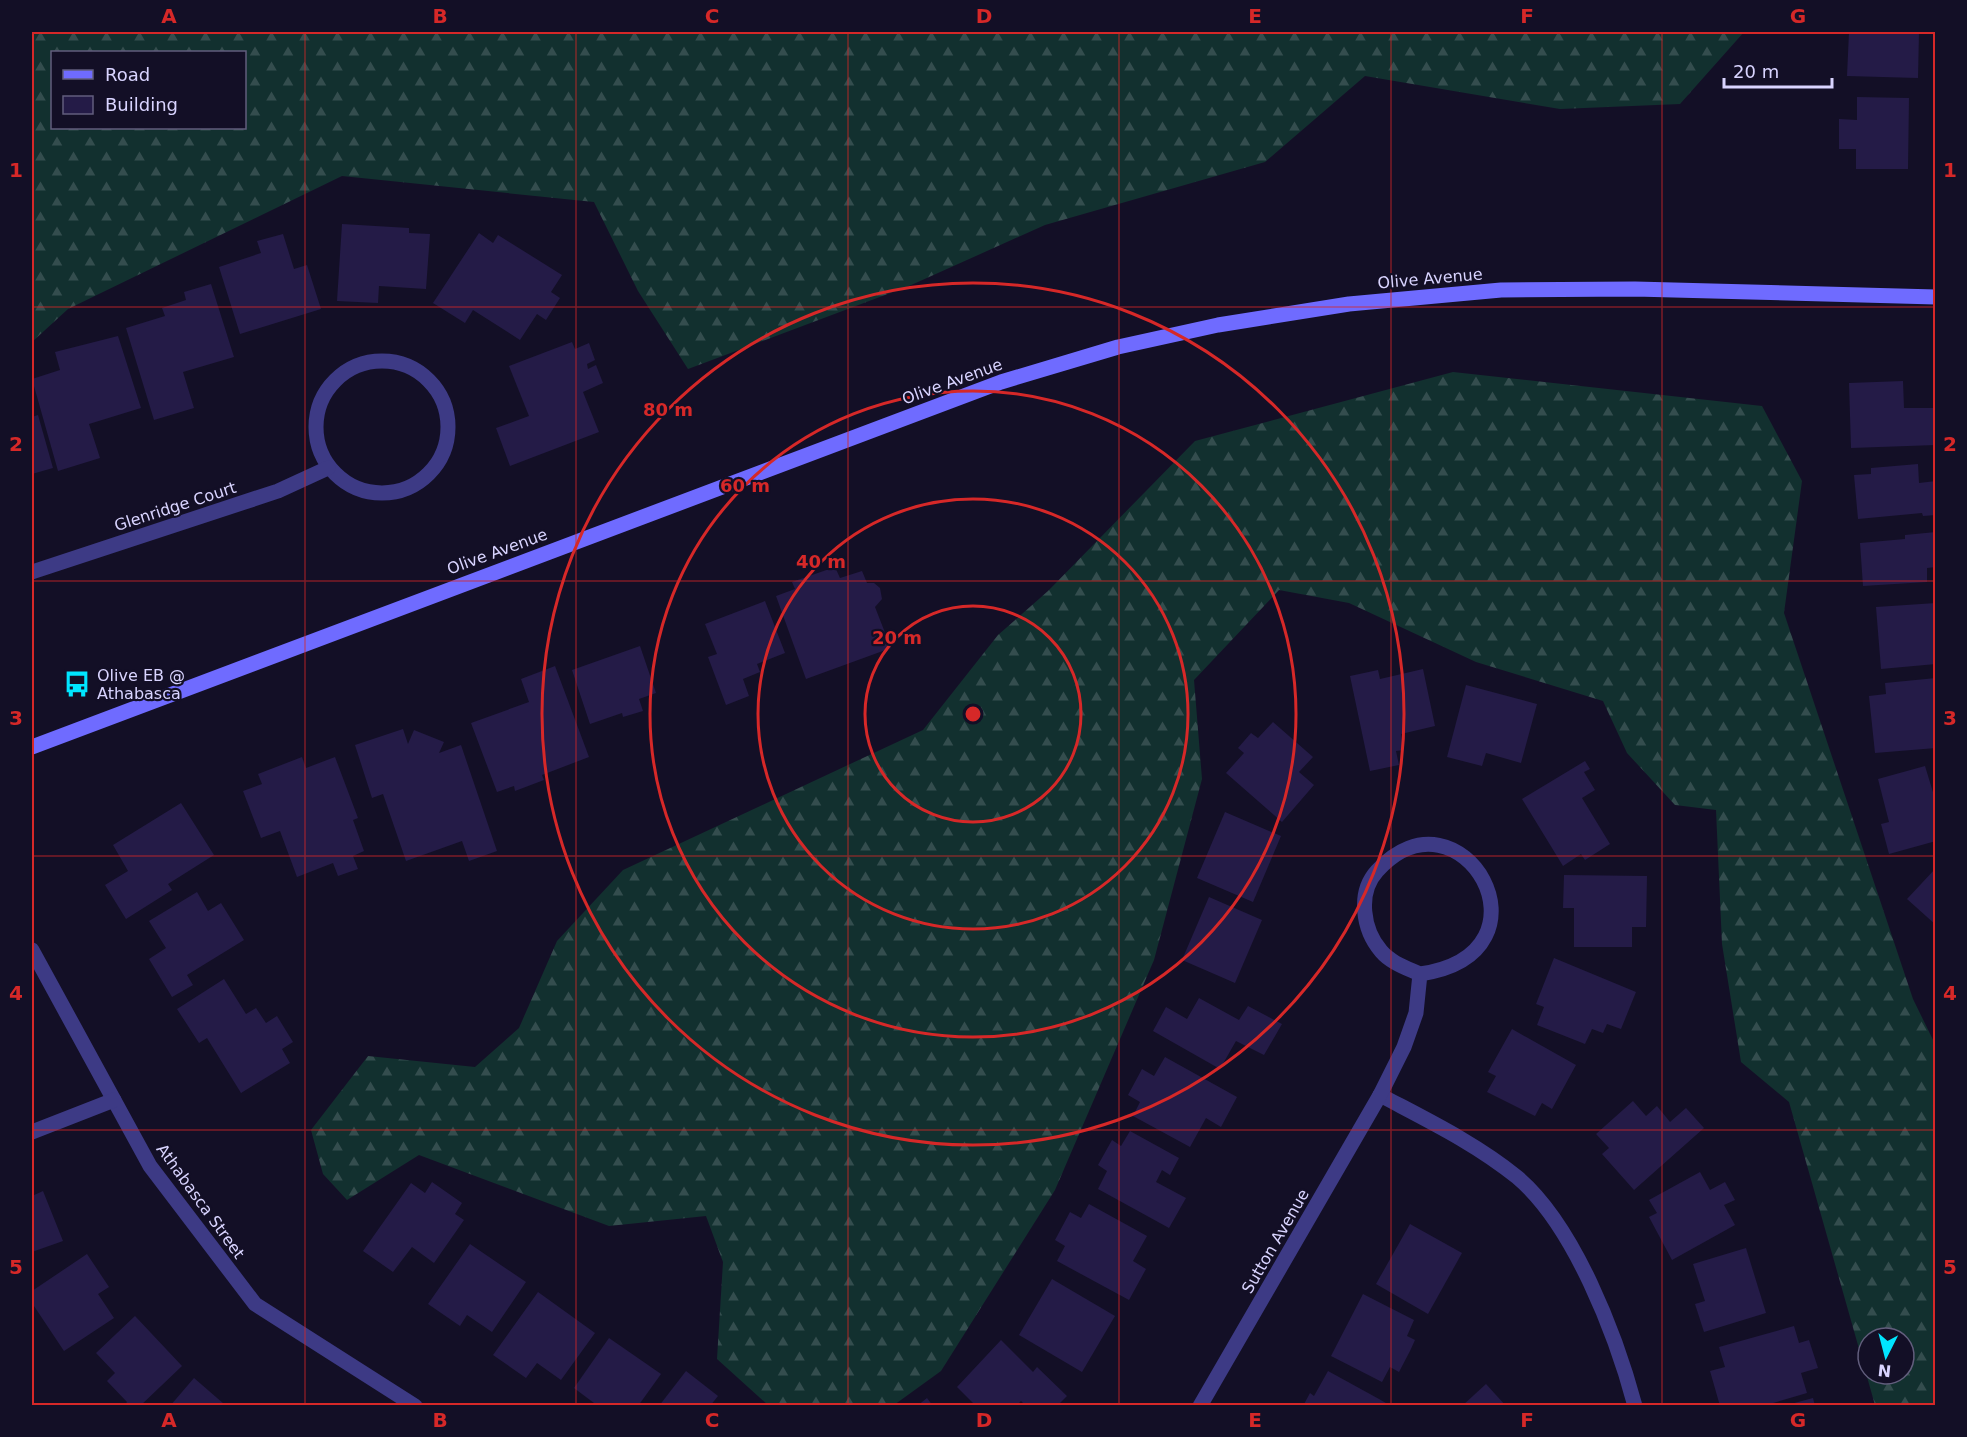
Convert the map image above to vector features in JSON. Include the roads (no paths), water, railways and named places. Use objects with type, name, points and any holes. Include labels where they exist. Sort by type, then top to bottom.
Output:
[{"type":"main road","name":"Olive Avenue","points":[[32,747],[1001,382],[1118,347],[1218,325],[1349,304],[1501,290],[1635,289],[1935,297]]},
{"type":"street","points":[[384,361],[405,364],[423,375],[438,391],[447,413],[449,435],[442,457],[428,475],[410,488],[387,493],[364,491],[345,482],[328,468],[320,449],[316,428],[319,407],[328,388],[343,373],[363,364],[384,361]]},
{"type":"street","name":"Glenridge Court","points":[[32,572],[278,491],[328,468]]},
{"type":"street","points":[[1428,845],[1448,848],[1467,858],[1481,873],[1490,892],[1492,913],[1487,933],[1476,951],[1459,964],[1420,974],[1399,965],[1382,952],[1370,935],[1365,914],[1366,894],[1374,874],[1389,859],[1407,849],[1428,845]]},
{"type":"street","name":"Athabasca Street","points":[[32,950],[150,1166],[255,1304],[415,1406]]},
{"type":"street","name":"Sutton Avenue","points":[[1200,1406],[1380,1095],[1404,1047],[1416,1013],[1420,974]]},
{"type":"street","points":[[1380,1095],[1477,1147],[1519,1179],[1558,1225],[1601,1305],[1635,1406]]},
{"type":"street","points":[[32,1132],[114,1100]]},
{"type":"place","name":"Olive EB @ Athabasca","points":[[77,684]]}]
